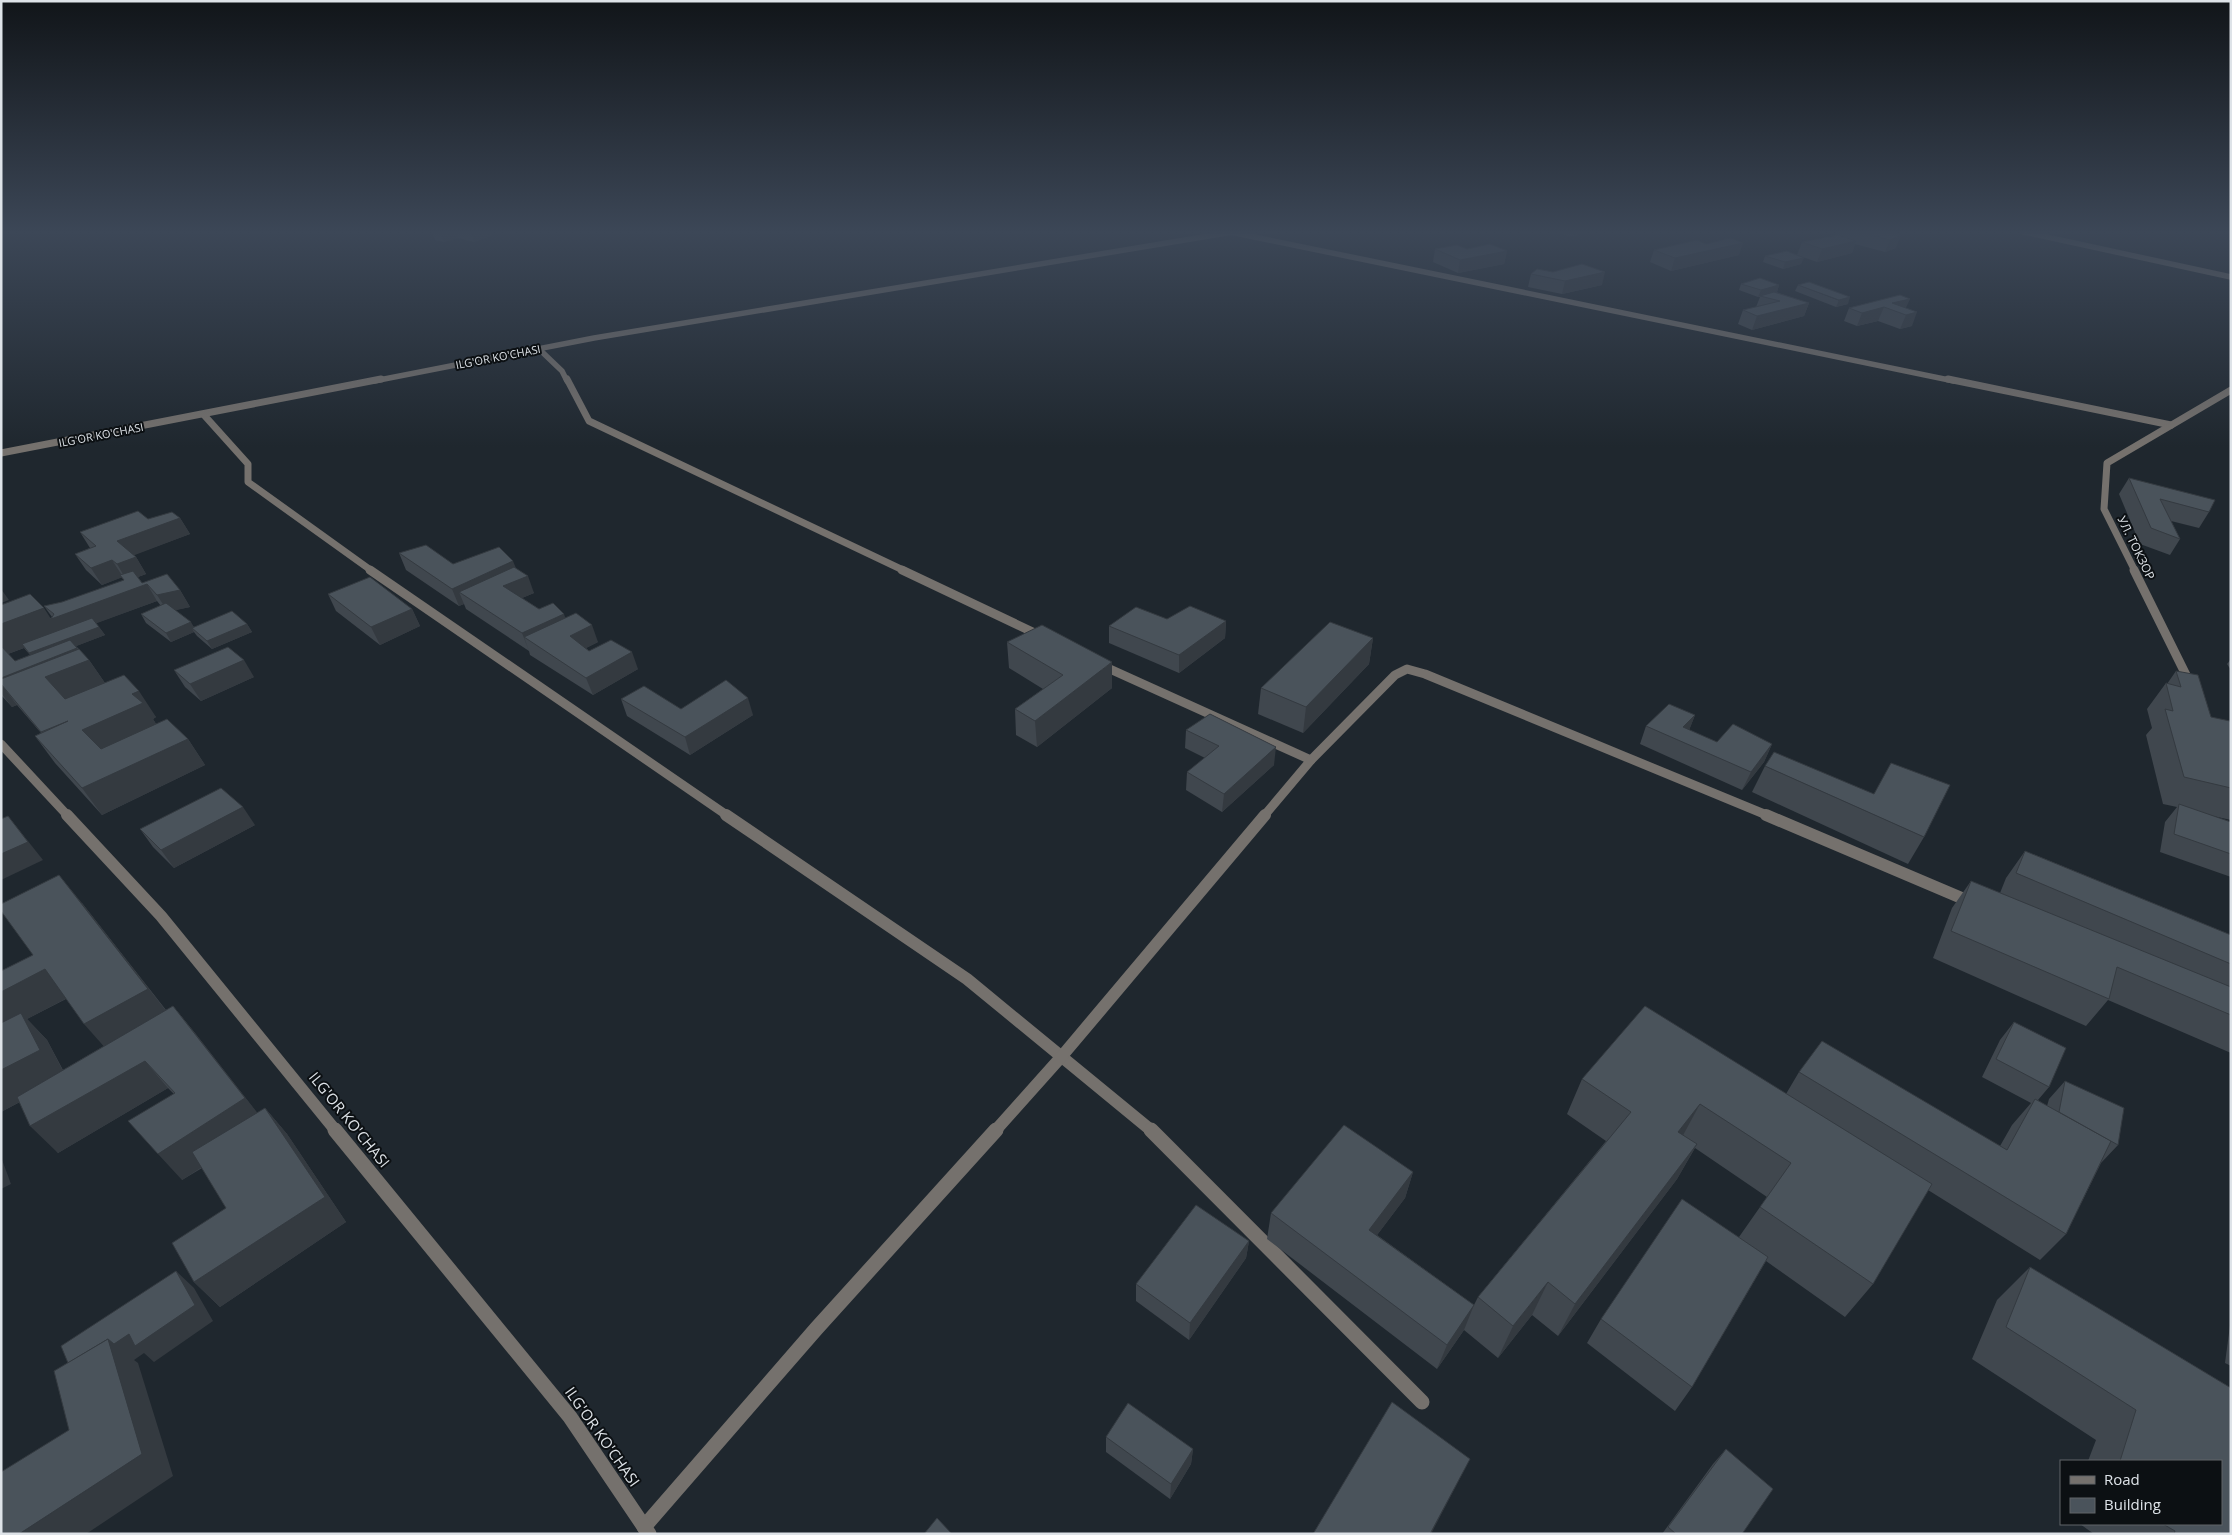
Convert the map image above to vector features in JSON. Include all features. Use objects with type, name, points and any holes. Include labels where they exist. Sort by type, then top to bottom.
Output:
[{"type":"street","name":"ILG'OR KO'CHASI","points":[[1,453],[594,338],[801,304]]},
{"type":"street","points":[[1579,304],[2171,426]]},
{"type":"street","points":[[539,349],[562,372],[589,421],[1049,640]]},
{"type":"street","name":"УЛ. ТОКЗОР","points":[[2193,690],[2104,509],[2107,463],[2231,390]]},
{"type":"street","points":[[204,415],[248,464],[248,482],[432,614],[967,979],[1145,1124],[1422,1402]]},
{"type":"street","points":[[1094,662],[1311,760]]},
{"type":"street","points":[[646,1531],[816,1329],[1062,1056],[1311,760],[1395,676],[1407,669],[1425,674],[1839,845],[1985,908]]},
{"type":"street","name":"ILG'OR KO'CHASI","points":[[1,744],[168,924],[570,1417],[646,1531]]},
{"type":"building","points":[[1769,304],[1806,304],[1757,316],[1743,310]]},
{"type":"building","points":[[1866,304],[1894,304],[1917,312],[1906,315],[1884,307],[1862,313],[1849,308]]},
{"type":"building","points":[[2129,478],[2215,500],[2209,512],[2160,499],[2180,539],[2151,528]]},
{"type":"building","points":[[138,511],[148,519],[172,512],[180,518],[117,541],[136,557],[117,564],[112,560],[91,568],[75,554],[96,546],[80,532]]},
{"type":"building","points":[[426,545],[453,564],[499,547],[513,561],[452,589],[399,553]]},
{"type":"building","points":[[514,567],[528,576],[503,586],[539,609],[553,603],[564,614],[522,633],[459,592]]},
{"type":"building","points":[[133,571],[142,583],[167,574],[180,590],[157,595],[147,584],[51,619],[54,614],[44,606],[62,602],[124,580],[120,575]]},
{"type":"building","points":[[370,577],[412,609],[371,627],[328,594]]},
{"type":"building","points":[[30,594],[44,608],[1,624],[1,605]]},
{"type":"building","points":[[166,603],[191,622],[166,633],[141,614]]},
{"type":"building","points":[[1190,606],[1226,621],[1179,655],[1109,626],[1136,607],[1167,619]]},
{"type":"building","points":[[232,611],[247,624],[207,641],[192,628]]},
{"type":"building","points":[[576,613],[592,625],[570,636],[589,651],[611,640],[632,652],[586,678],[524,637]]},
{"type":"building","points":[[92,618],[99,627],[29,653],[22,644]]},
{"type":"building","points":[[1330,622],[1373,638],[1306,707],[1261,688]]},
{"type":"building","points":[[1042,625],[1112,662],[1035,721],[1015,709],[1063,675],[1007,642]]},
{"type":"building","points":[[70,640],[77,648],[1,678],[1,646],[15,661]]},
{"type":"building","points":[[228,647],[244,660],[190,684],[174,670]]},
{"type":"building","points":[[79,649],[89,660],[45,677],[65,699],[124,675],[139,691],[132,694],[143,703],[82,730],[101,749],[167,719],[188,739],[82,788],[35,736],[68,721],[41,732],[1,684],[1,679]]},
{"type":"building","points":[[2176,671],[2198,675],[2211,717],[2230,721],[2231,723],[2231,788],[2184,777],[2165,709],[2173,711],[2166,683],[2181,687]]},
{"type":"building","points":[[726,680],[748,698],[685,737],[621,699],[644,686],[681,709]]},
{"type":"building","points":[[1669,704],[1695,715],[1683,727],[1717,742],[1733,724],[1772,744],[1751,772],[1646,726]]},
{"type":"building","points":[[1210,714],[1276,747],[1224,794],[1187,772],[1219,746],[1186,730]]},
{"type":"building","points":[[1774,752],[1874,794],[1891,763],[1950,785],[1924,837],[1765,766]]},
{"type":"building","points":[[221,788],[243,807],[161,850],[140,829]]},
{"type":"building","points":[[2179,804],[2231,822],[2231,854],[2174,834]]},
{"type":"building","points":[[8,816],[28,842],[1,854],[1,819]]},
{"type":"building","points":[[2025,851],[2231,935],[2231,964],[2016,873]]},
{"type":"building","points":[[59,875],[148,989],[84,1024],[45,969],[1,992],[1,971],[33,955],[1,911],[1,904]]},
{"type":"building","points":[[1971,881],[2231,987],[2231,1015],[2117,967],[2109,999],[1951,931]]},
{"type":"building","points":[[173,1006],[245,1098],[158,1154],[128,1121],[175,1093],[145,1061],[30,1126],[17,1097]]},
{"type":"building","points":[[1645,1006],[1932,1184],[1873,1284],[1760,1207],[1791,1163],[1700,1104],[1678,1132],[1697,1144],[1575,1304],[1548,1282],[1513,1326],[1478,1297],[1631,1112],[1582,1079]]},
{"type":"building","points":[[21,1013],[40,1050],[1,1070],[1,1023]]},
{"type":"building","points":[[2014,1022],[2066,1048],[2049,1087],[1996,1059]]},
{"type":"building","points":[[1822,1041],[2007,1150],[2035,1099],[2111,1141],[2066,1234],[1799,1072]]},
{"type":"building","points":[[2065,1081],[2124,1108],[2118,1145],[2059,1112]]},
{"type":"building","points":[[265,1108],[325,1197],[194,1282],[172,1243],[226,1208],[192,1152]]},
{"type":"building","points":[[1344,1125],[1413,1172],[1369,1230],[1474,1305],[1447,1345],[1271,1213]]},
{"type":"building","points":[[1682,1199],[1768,1257],[1692,1387],[1601,1319]]},
{"type":"building","points":[[1196,1205],[1249,1241],[1190,1323],[1136,1284]]},
{"type":"building","points":[[2030,1267],[2231,1388],[2231,1534],[2174,1534],[2175,1531],[2165,1525],[2222,1525],[2222,1460],[2120,1460],[2136,1410],[2006,1327]]},
{"type":"building","points":[[176,1271],[195,1305],[135,1346],[129,1334],[114,1344],[108,1339],[68,1363],[61,1346]]},
{"type":"building","points":[[108,1339],[142,1454],[19,1534],[1,1534],[1,1472],[69,1430],[54,1371]]},
{"type":"building","points":[[1392,1402],[1470,1459],[1430,1534],[1313,1534]]},
{"type":"building","points":[[1128,1403],[1193,1449],[1171,1484],[1106,1437]]},
{"type":"building","points":[[1726,1449],[1773,1489],[1742,1534],[1676,1534],[1668,1527]]},
{"type":"building","points":[[937,1518],[952,1534],[924,1534]]}]
